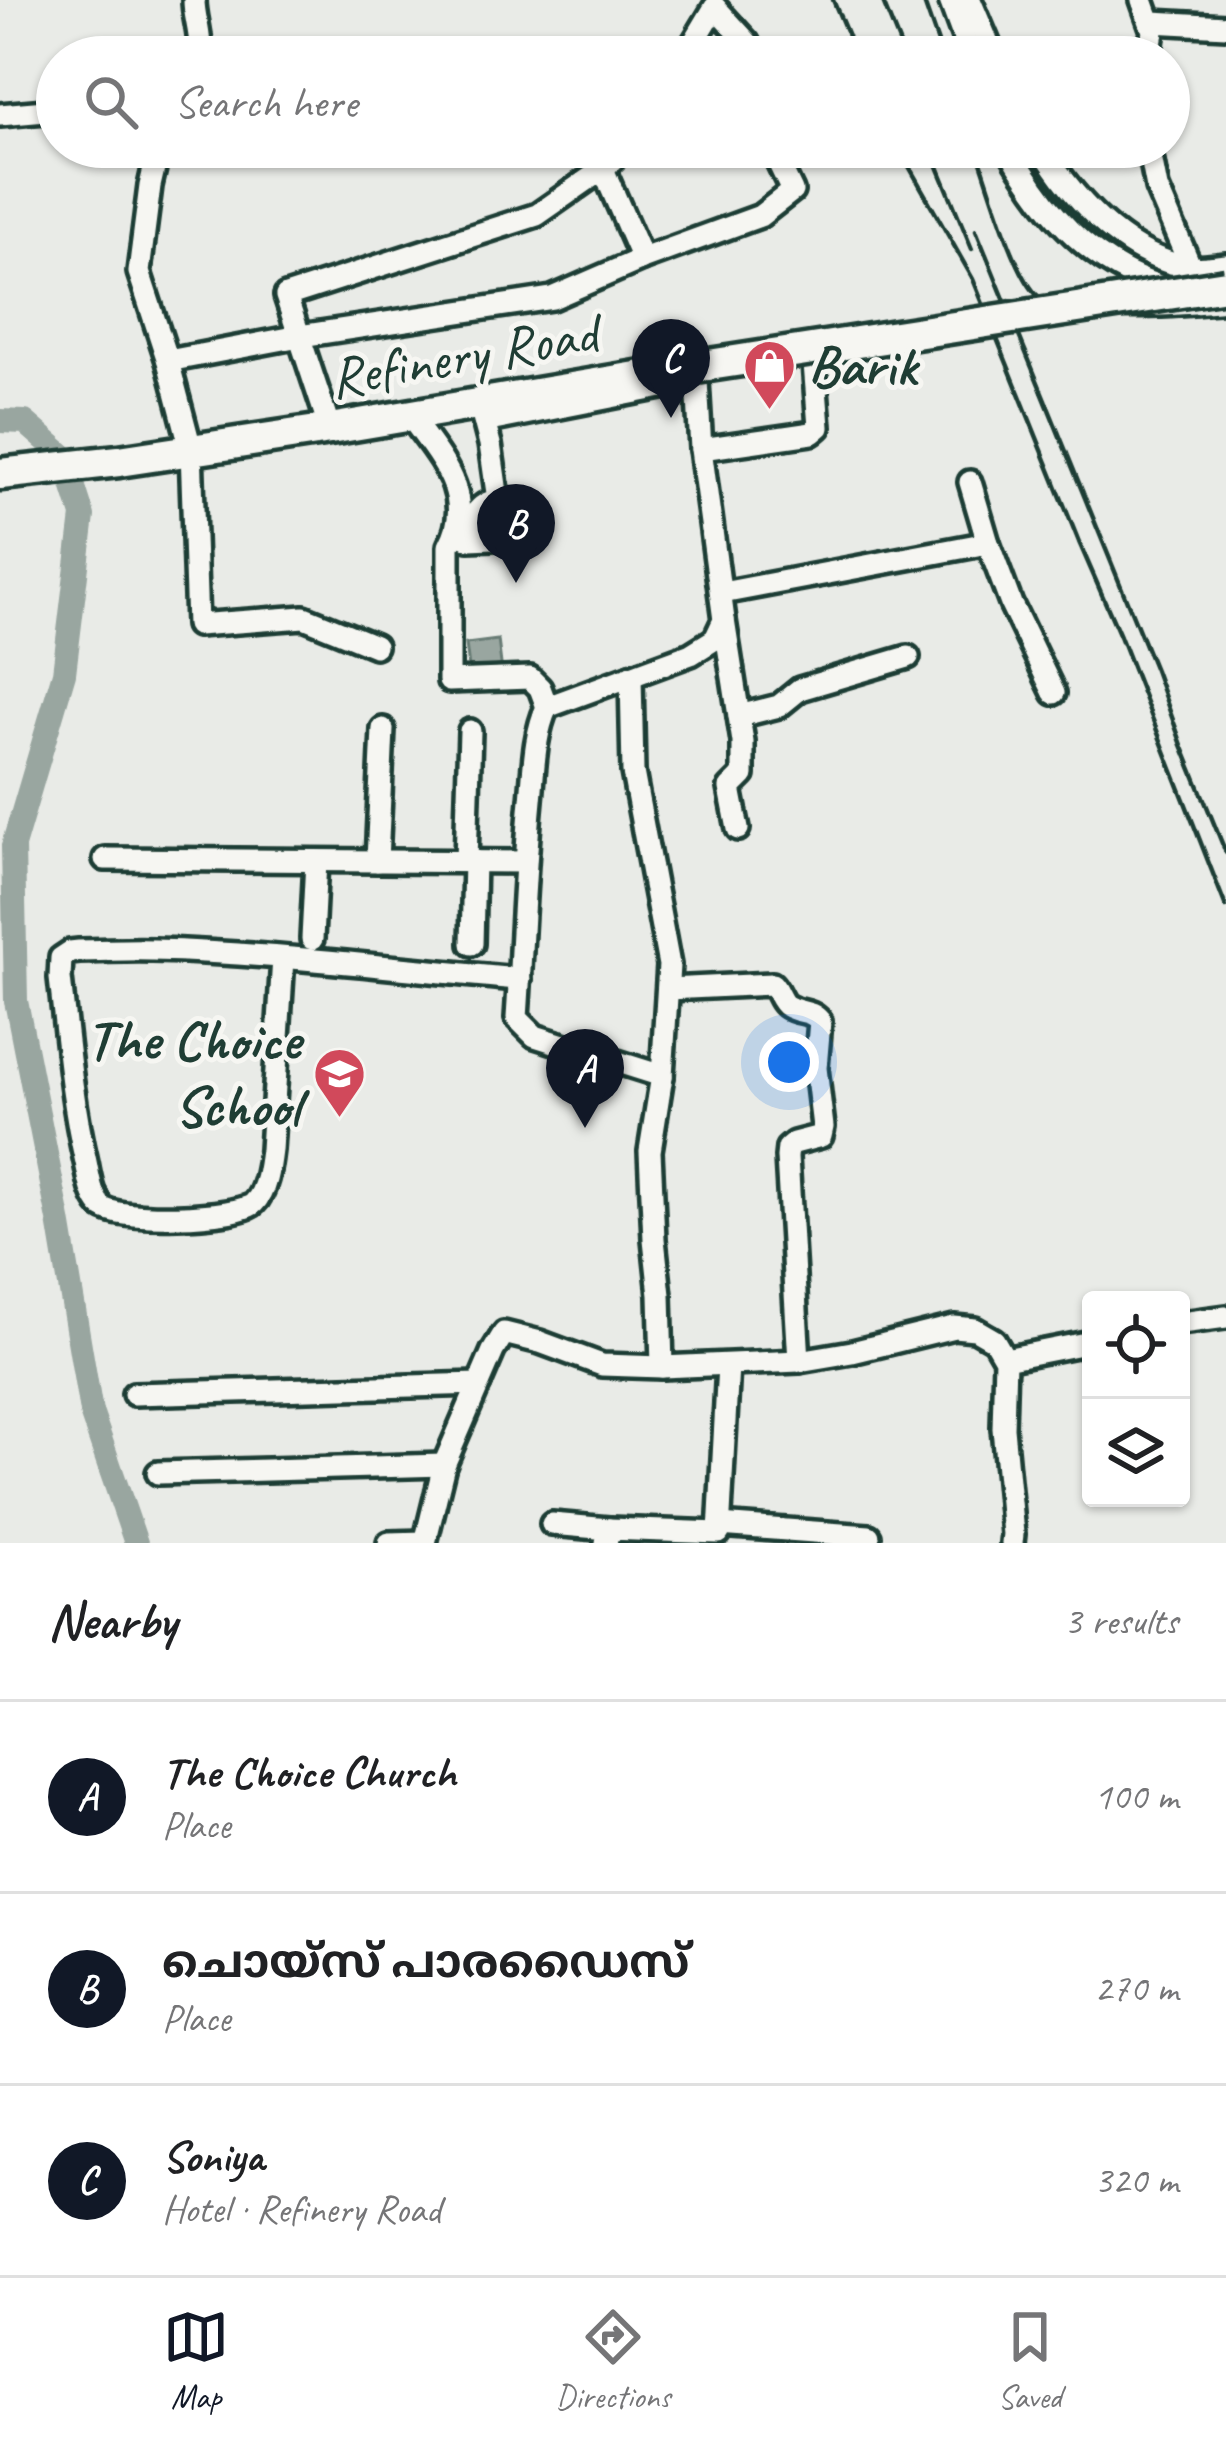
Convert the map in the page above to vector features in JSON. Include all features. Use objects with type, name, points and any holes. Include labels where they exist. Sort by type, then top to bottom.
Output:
[{"type":"highway","name":"Refinery Road","points":[[8,473],[410,416],[481,412],[526,395],[1226,285]]},
{"type":"street","points":[[194,0],[198,36]]},
{"type":"street","points":[[950,0],[963,36]]},
{"type":"street","points":[[970,0],[985,36]]},
{"type":"street","points":[[1142,0],[1153,36]]},
{"type":"street","points":[[698,36],[715,7],[742,36]]},
{"type":"street","points":[[1152,22],[1226,26]]},
{"type":"street","points":[[0,115],[36,112]]},
{"type":"street","points":[[155,168],[138,263],[168,361],[186,450],[197,625],[304,617],[375,646]]},
{"type":"street","points":[[168,361],[552,298],[760,216],[792,191],[781,168]]},
{"type":"street","points":[[1022,168],[1050,212],[1112,265],[1136,280],[1196,296],[1226,296]]},
{"type":"street","points":[[1053,168],[1094,214],[1124,239],[1160,259],[1191,268],[1226,265]]},
{"type":"street","points":[[1153,168],[1191,268]]},
{"type":"street","points":[[330,429],[286,296],[537,215],[603,169],[642,259]]},
{"type":"street","points":[[1112,265],[1124,239]]},
{"type":"street","points":[[498,500],[481,412],[917,347]]},
{"type":"street","points":[[701,449],[812,433],[819,427],[814,363]]},
{"type":"street","points":[[697,381],[701,449],[739,716],[743,775],[730,788],[738,829]]},
{"type":"street","points":[[410,416],[450,473],[458,494],[458,531],[449,546],[449,681],[530,678],[547,707]]},
{"type":"street","points":[[970,482],[1011,604],[1054,693]]},
{"type":"street","points":[[722,593],[988,543]]},
{"type":"street","points":[[662,1076],[535,1036],[517,1018],[525,862],[540,722],[547,707],[691,654],[716,639],[724,620]]},
{"type":"street","points":[[739,716],[778,706],[800,689],[908,657]]},
{"type":"street","points":[[631,676],[633,772],[668,965],[662,1076],[650,1151],[662,1367]]},
{"type":"street","points":[[377,861],[383,729]]},
{"type":"street","points":[[470,731],[472,944]]},
{"type":"street","points":[[105,859],[525,862]]},
{"type":"street","points":[[312,939],[316,861]]},
{"type":"street","points":[[283,958],[272,1150],[258,1199],[249,1208],[220,1213],[129,1215],[102,1208],[91,1182],[74,1100],[60,978],[61,958],[73,951],[283,958],[520,979]]},
{"type":"street","points":[[668,989],[772,984],[786,1006],[813,1013],[820,1022],[816,1068],[824,1127],[821,1136],[794,1143],[787,1157],[799,1361]]},
{"type":"street","points":[[1190,1322],[1226,1317]]},
{"type":"street","points":[[388,1543],[425,1542],[444,1465],[493,1351],[506,1332],[602,1365],[662,1367],[799,1361],[954,1327],[975,1329],[994,1340],[1006,1359],[1004,1428],[1012,1543]]},
{"type":"street","points":[[1006,1359],[1082,1344]]},
{"type":"street","points":[[552,1523],[608,1536],[718,1533],[728,1365]]},
{"type":"street","points":[[134,1394],[479,1384]]},
{"type":"street","points":[[158,1473],[444,1465]]},
{"type":"street","points":[[719,1525],[806,1537],[869,1536]]},
{"type":"shaded area","points":[[498,640],[502,672],[470,676],[466,644]]},
{"type":"waterway","points":[[0,421],[25,422],[64,456],[83,516],[64,673],[13,846],[16,1001],[91,1412],[136,1543]]},
{"type":"railway","points":[[833,0],[848,36]]},
{"type":"railway","points":[[882,0],[897,36]]},
{"type":"railway","points":[[923,0],[936,36]]},
{"type":"railway","points":[[910,168],[973,279],[1226,907]]},
{"type":"railway","points":[[939,168],[972,249]]},
{"type":"railway","points":[[983,168],[1018,265],[1036,294],[1052,305],[1126,318],[1226,313]]},
{"type":"railway","points":[[976,230],[1226,853]]},
{"type":"place","name":"Barik","points":[[769,412]]},
{"type":"place","name":"Soniya","points":[[671,418]]},
{"type":"place","name":"ചൊയ്സ് പാരഡൈസ്","points":[[516,583]]},
{"type":"place","name":"The Choice School","points":[[339,1119]]},
{"type":"place","name":"The Choice Church","points":[[585,1128]]}]
